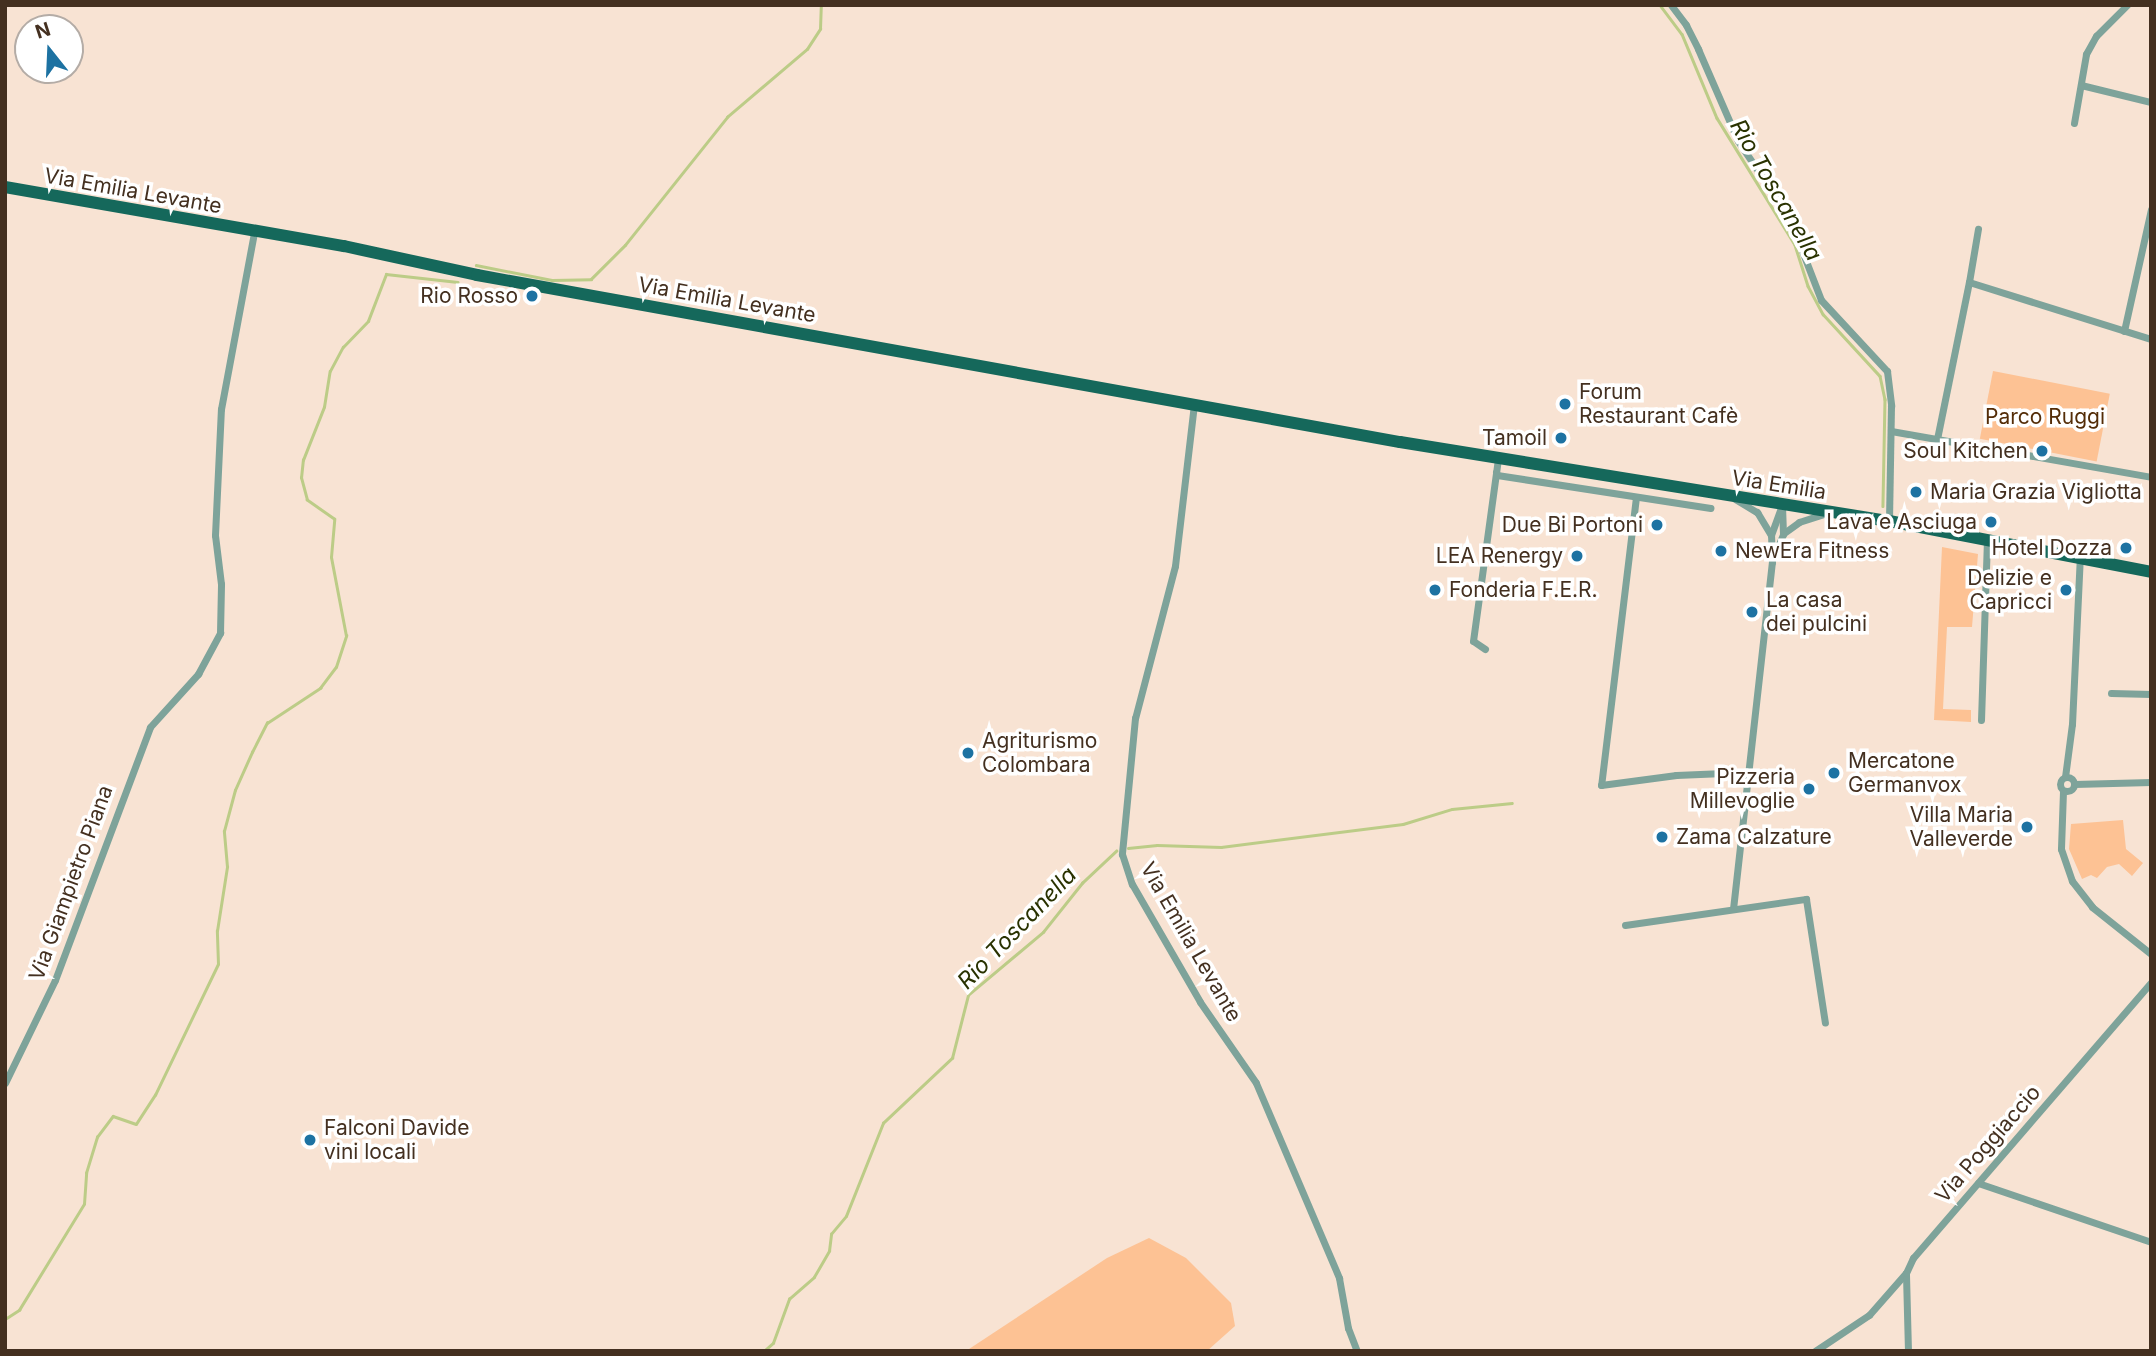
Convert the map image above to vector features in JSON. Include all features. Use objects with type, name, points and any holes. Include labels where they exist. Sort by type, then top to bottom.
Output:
[{"type":"main road","name":"Via Emilia Levante","points":[[5,187],[1400,442]]},
{"type":"main road","name":"Via Emilia","points":[[1400,442],[1889,521],[2080,556],[2151,572]]},
{"type":"street","points":[[1671,5],[1686,25],[1738,141],[1788,216],[1821,300],[1887,370],[1891,431],[1889,521]]},
{"type":"street","points":[[2074,123],[2086,54],[2096,36],[2127,5]]},
{"type":"street","points":[[2081,85],[2151,102]]},
{"type":"street","points":[[2124,331],[2151,209]]},
{"type":"street","points":[[1937,439],[1978,229]]},
{"type":"street","name":"Via Giampietro Piana","points":[[5,1083],[55,980],[150,727],[198,674],[220,633],[221,584],[215,535],[221,410],[254,232]]},
{"type":"street","points":[[1969,282],[2151,339]]},
{"type":"street","name":"Via Emilia Levante","points":[[1194,404],[1175,566],[1135,719],[1122,854],[1132,884],[1200,1002],[1256,1083],[1339,1278],[1348,1328],[1357,1351]]},
{"type":"street","points":[[1891,431],[2151,477]]},
{"type":"street","points":[[1485,649],[1473,641],[1498,459]]},
{"type":"street","points":[[1496,472],[1710,509]]},
{"type":"street","points":[[1728,496],[1756,512],[1771,535]]},
{"type":"street","points":[[1636,497],[1601,785],[1676,775],[1748,772]]},
{"type":"street","points":[[1772,562],[1783,534],[1782,505]]},
{"type":"street","points":[[1733,909],[1772,562],[1771,535],[1782,505]]},
{"type":"street","points":[[1783,534],[1799,522],[1829,513]]},
{"type":"street","points":[[1981,720],[1987,538]]},
{"type":"street","points":[[2080,556],[2072,724],[2065,777],[2060,783],[2063,790],[2060,839],[2072,881],[2092,907],[2151,954]]},
{"type":"street","points":[[2111,693],[2151,694]]},
{"type":"street","points":[[2065,777],[2071,778],[2074,784]]},
{"type":"street","points":[[2074,784],[2151,782]]},
{"type":"street","points":[[2063,790],[2070,791],[2074,784]]},
{"type":"street","points":[[1625,925],[1807,899],[1825,1023]]},
{"type":"street","name":"Via Poggiaccio","points":[[1815,1351],[1869,1315],[1906,1273],[1913,1258],[2151,982]]},
{"type":"street","points":[[1978,1183],[2151,1242]]},
{"type":"street","points":[[1906,1273],[1908,1351]]},
{"type":"green space","name":"Parco Ruggi","points":[[1993,371],[2110,394],[2097,461],[1980,439]]},
{"type":"green space","points":[[1942,547],[1978,554],[1972,627],[1947,627],[1943,709],[1971,710],[1971,722],[1934,720]]},
{"type":"green space","points":[[2123,820],[2126,849],[2143,863],[2132,876],[2119,864],[2107,867],[2097,878],[2091,875],[2082,879],[2069,849],[2071,824]]},
{"type":"green space","points":[[1149,1238],[1186,1258],[1231,1303],[1235,1326],[1207,1351],[966,1351],[1107,1258]]},
{"type":"waterway","points":[[476,265],[552,280],[591,279],[625,245],[727,117],[807,49],[820,29],[821,5]]},
{"type":"waterway","name":"Rio Toscanella","points":[[1660,5],[1682,34],[1717,118],[1795,245],[1808,286],[1823,314],[1880,376],[1885,399],[1883,506]]},
{"type":"waterway","points":[[5,1319],[19,1310],[84,1204],[86,1173],[97,1137],[113,1116],[136,1124],[155,1095],[218,964],[217,931],[227,867],[224,831],[235,790],[252,752],[267,723],[320,688],[336,667],[346,636],[331,557],[334,519],[307,500],[301,478],[303,460],[324,407],[330,371],[343,347],[368,321],[386,274],[458,282]]},
{"type":"waterway","name":"Rio Toscanella","points":[[1128,848],[1157,845],[1221,847],[1403,824],[1452,809],[1512,803]]},
{"type":"waterway","name":"Rio Toscanella","points":[[764,1351],[773,1343],[789,1299],[814,1277],[829,1251],[831,1234],[846,1216],[883,1123],[952,1058],[968,995],[1043,932],[1082,883],[1116,851]]},
{"type":"place","name":"Rio Rosso","points":[[532,296]]},
{"type":"place","name":"Forum Restaurant Cafè","points":[[1565,404]]},
{"type":"place","name":"Tamoil","points":[[1561,438]]},
{"type":"place","name":"Soul Kitchen","points":[[2042,451]]},
{"type":"place","name":"Maria Grazia Vigliotta","points":[[1916,492]]},
{"type":"place","name":"Lava e Asciuga","points":[[1991,522]]},
{"type":"place","name":"Due Bi Portoni","points":[[1657,525]]},
{"type":"place","name":"Hotel Dozza","points":[[2126,548]]},
{"type":"place","name":"NewEra Fitness","points":[[1721,551]]},
{"type":"place","name":"LEA Renergy","points":[[1577,556]]},
{"type":"place","name":"Fonderia F.E.R.","points":[[1435,590]]},
{"type":"place","name":"Delizie e Capricci","points":[[2066,590]]},
{"type":"place","name":"La casa dei pulcini","points":[[1752,612]]},
{"type":"place","name":"Agriturismo Colombara","points":[[968,753]]},
{"type":"place","name":"Mercatone Germanvox","points":[[1834,773]]},
{"type":"place","name":"Pizzeria Millevoglie","points":[[1809,789]]},
{"type":"place","name":"Villa Maria Valleverde","points":[[2027,827]]},
{"type":"place","name":"Zama Calzature","points":[[1662,837]]},
{"type":"place","name":"Falconi Davide vini locali","points":[[310,1140]]}]
